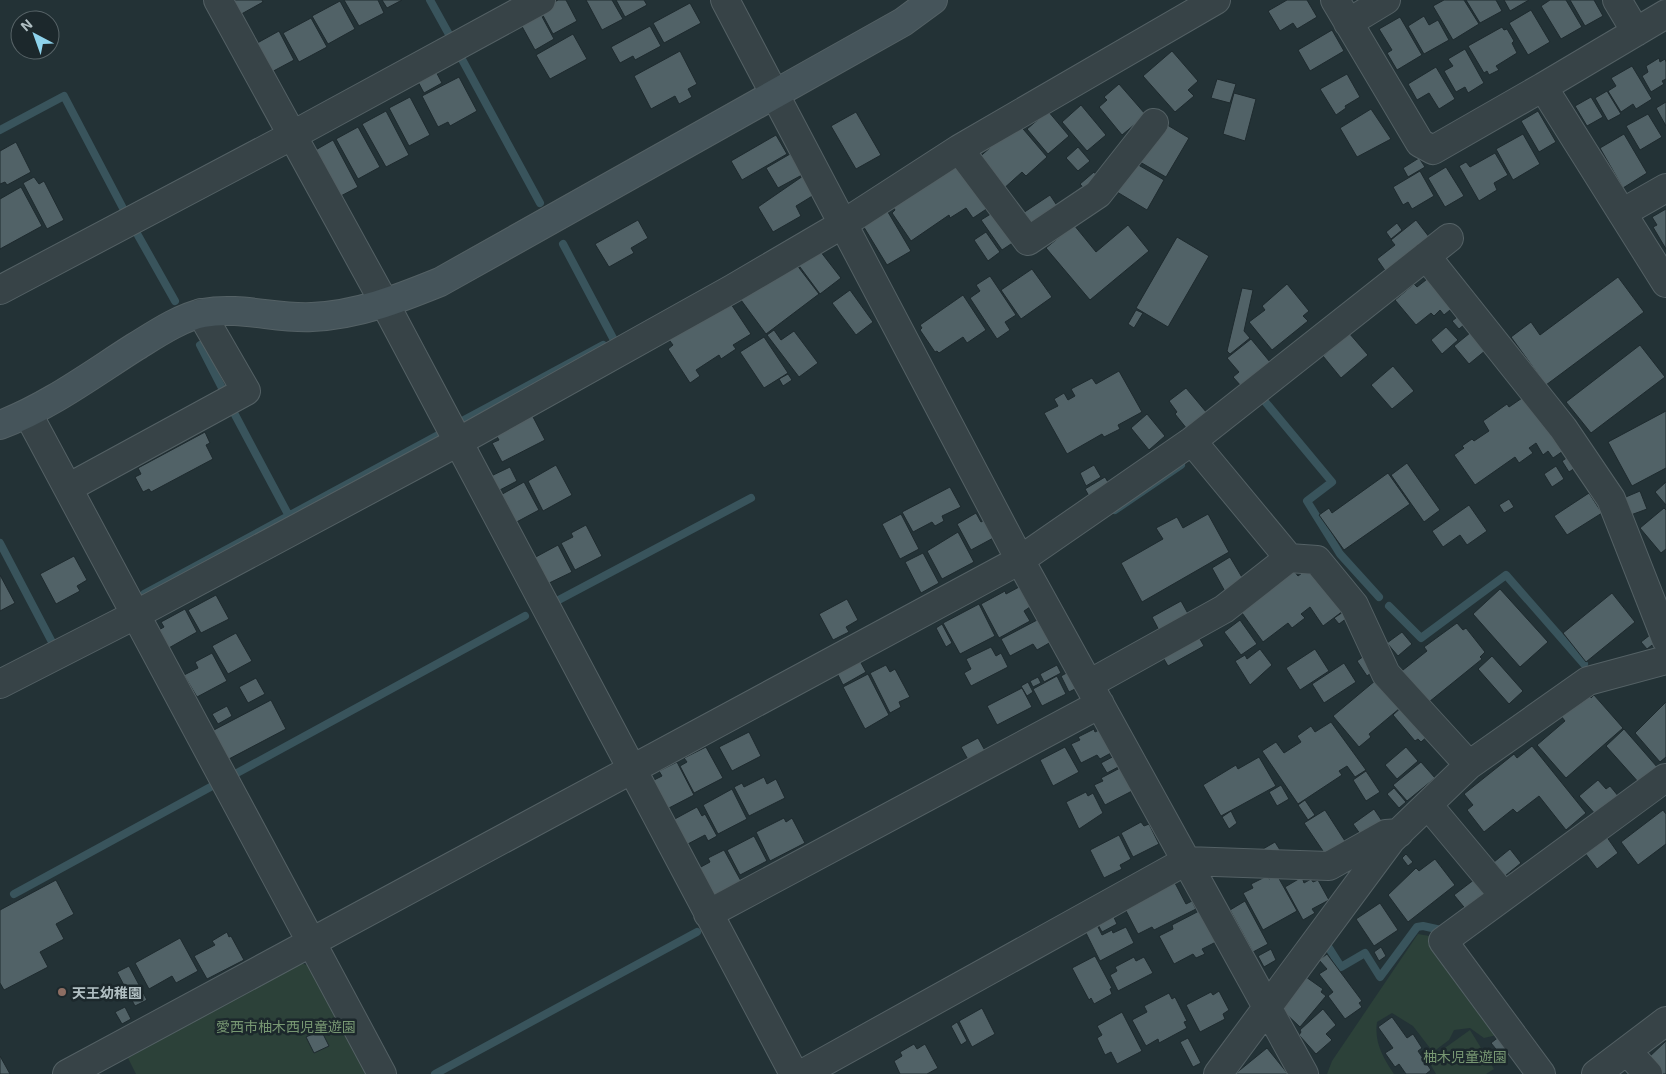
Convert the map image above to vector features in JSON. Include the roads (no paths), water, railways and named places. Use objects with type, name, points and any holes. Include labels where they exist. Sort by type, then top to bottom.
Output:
[{"type":"street","points":[[218,0],[385,304],[794,1074]]},
{"type":"street","points":[[0,290],[541,0]]},
{"type":"street","points":[[725,0],[1020,560],[1304,1074]]},
{"type":"street","points":[[0,425],[28,414],[159,332],[201,313],[238,310],[311,317],[352,312],[385,304],[440,282],[903,22],[933,0]]},
{"type":"street","points":[[0,684],[136,615],[458,442],[723,294],[843,224],[959,149],[1216,0]]},
{"type":"street","points":[[1386,0],[1341,12],[1420,144],[1433,150],[1666,14]]},
{"type":"street","points":[[1617,0],[1636,32]]},
{"type":"street","points":[[1543,87],[1666,283]]},
{"type":"street","points":[[959,149],[1028,241],[1098,194],[1154,123]]},
{"type":"street","points":[[1622,213],[1666,188]]},
{"type":"street","points":[[67,1074],[1020,560],[1192,441],[1449,238]]},
{"type":"street","points":[[1426,256],[1563,428],[1611,499],[1666,639]]},
{"type":"street","points":[[68,488],[246,391],[201,313]]},
{"type":"street","points":[[28,414],[310,943],[382,1074]]},
{"type":"street","points":[[1192,441],[1289,558]]},
{"type":"street","points":[[708,914],[1094,694],[1224,609],[1289,558],[1318,560],[1354,605],[1386,674],[1468,765]]},
{"type":"street","points":[[1218,1074],[1399,832],[1468,765],[1588,681],[1666,660]]},
{"type":"street","points":[[1541,1074],[1443,941],[1665,778],[1666,780]]},
{"type":"street","points":[[1428,805],[1504,896]]},
{"type":"street","points":[[802,1074],[1186,861],[1329,866],[1386,834],[1399,832]]},
{"type":"street","points":[[1596,1074],[1666,1021]]},
{"type":"street","points":[[1627,1050],[1648,1074]]},
{"type":"waterway","points":[[430,0],[451,38]]},
{"type":"waterway","points":[[458,52],[540,203]]},
{"type":"waterway","points":[[0,130],[64,96],[125,212]]},
{"type":"waterway","points":[[135,230],[175,301]]},
{"type":"waterway","points":[[563,244],[614,340]]},
{"type":"waterway","points":[[200,345],[223,390]]},
{"type":"waterway","points":[[464,420],[603,345]]},
{"type":"waterway","points":[[1258,402],[1262,398],[1332,482],[1307,501],[1340,554],[1379,597]]},
{"type":"waterway","points":[[233,411],[289,516]]},
{"type":"waterway","points":[[144,594],[440,434]]},
{"type":"waterway","points":[[1115,510],[1181,465]]},
{"type":"waterway","points":[[553,603],[751,498]]},
{"type":"waterway","points":[[0,543],[53,644]]},
{"type":"waterway","points":[[1389,606],[1421,638],[1506,575],[1584,664]]},
{"type":"waterway","points":[[237,773],[525,616]]},
{"type":"waterway","points":[[14,894],[216,784]]},
{"type":"waterway","points":[[1329,948],[1341,967],[1365,953],[1380,977],[1417,927],[1423,926],[1441,930]]},
{"type":"waterway","points":[[435,1074],[697,932]]},
{"type":"place","name":"天王幼稚園","points":[[62,992]]},
{"type":"park label","name":"愛西市柚木西児童遊園","points":[[286,1026]]},
{"type":"park label","name":"柚木児童遊園","points":[[1465,1056]]}]
